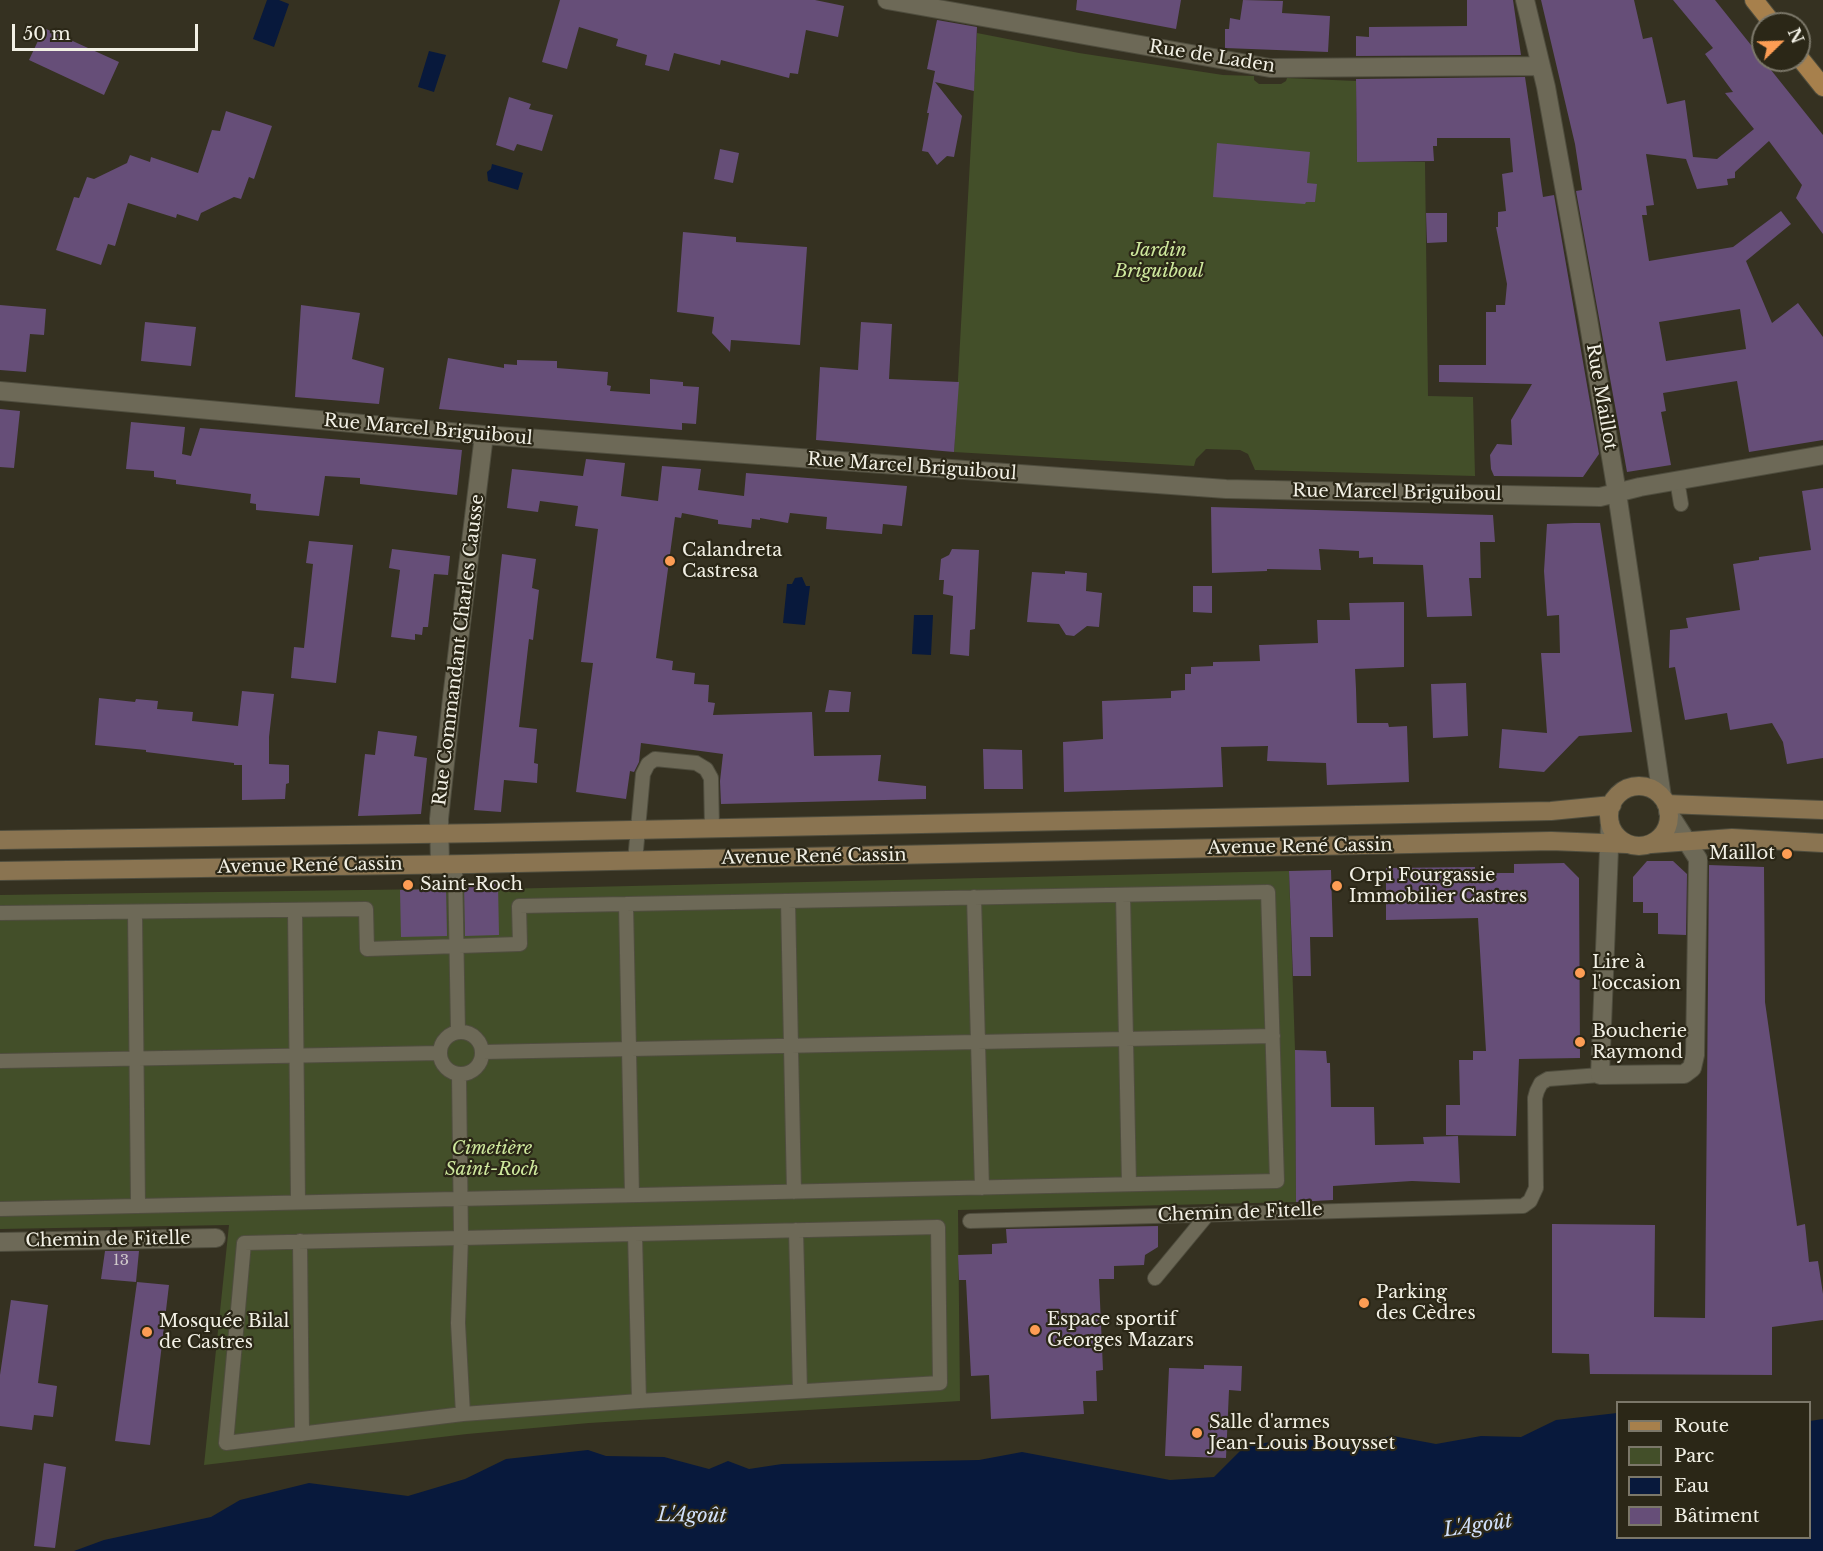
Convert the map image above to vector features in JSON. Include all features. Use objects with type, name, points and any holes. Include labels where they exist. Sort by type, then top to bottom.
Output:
[{"type":"main road","points":[[1754,0],[1764,12]]},
{"type":"main road","points":[[1811,72],[1823,87]]},
{"type":"main road","points":[[1651,844],[1665,831],[1668,822],[1666,805],[1654,790],[1635,786],[1617,796],[1609,814],[1614,832],[1627,844],[1635,846],[1720,838],[1823,843]]},
{"type":"main road","name":"Avenue René Cassin","points":[[4,840],[439,834],[1551,811],[1612,804]]},
{"type":"main road","points":[[1666,805],[1823,810]]},
{"type":"main road","points":[[791,827],[792,858]]},
{"type":"main road","points":[[254,836],[254,867]]},
{"type":"main road","points":[[4,840],[4,871]]},
{"type":"main road","name":"Avenue René Cassin","points":[[4,871],[635,861],[1551,842],[1627,844]]},
{"type":"street","name":"Rue de Laden","points":[[887,0],[1270,68],[1541,66]]},
{"type":"street","name":"Rue Maillot","points":[[1525,0],[1541,66],[1617,493],[1666,805]]},
{"type":"street","name":"Rue Marcel Briguiboul","points":[[0,391],[484,435],[1226,489],[1600,497],[1677,480],[1823,455]]},
{"type":"street","name":"Rue Commandant Charles Causse","points":[[448,864],[439,834],[452,698],[484,435]]},
{"type":"street","points":[[1610,824],[1600,1075],[1684,1074],[1692,1068],[1695,1056],[1698,859],[1666,805]]},
{"type":"street","points":[[1698,859],[1720,838]]},
{"type":"street","name":"Chemin de Fitelle","points":[[0,1242],[216,1238]]},
{"type":"lane","points":[[1677,480],[1681,504]]},
{"type":"lane","points":[[635,861],[643,774],[648,764],[655,759],[696,763],[706,770],[711,778],[712,828]]},
{"type":"lane","points":[[448,864],[458,946],[458,1032]]},
{"type":"lane","points":[[0,913],[366,909],[367,949],[520,944],[519,906],[1268,892],[1277,1181],[0,1209]]},
{"type":"lane","points":[[1123,895],[1129,1184]]},
{"type":"lane","points":[[974,897],[982,1188]]},
{"type":"lane","points":[[788,901],[794,1192]]},
{"type":"lane","points":[[626,904],[632,1195]]},
{"type":"lane","points":[[295,910],[298,1202]]},
{"type":"lane","points":[[135,912],[138,1206]]},
{"type":"lane","points":[[458,1032],[472,1034],[481,1045],[483,1052],[482,1059],[473,1071],[459,1074],[447,1069],[440,1059],[441,1046],[447,1036],[458,1032]]},
{"type":"lane","points":[[483,1052],[1272,1036]]},
{"type":"lane","points":[[0,1061],[440,1053]]},
{"type":"lane","points":[[459,1074],[461,1238],[458,1323],[463,1414]]},
{"type":"lane","name":"Chemin de Fitelle","points":[[970,1221],[1523,1206],[1530,1201],[1536,1188],[1535,1098],[1541,1083],[1556,1077],[1600,1075]]},
{"type":"lane","points":[[1155,1278],[1208,1214]]},
{"type":"lane","points":[[938,1227],[940,1383],[463,1414],[226,1443],[244,1243],[635,1234],[938,1227]]},
{"type":"lane","points":[[796,1230],[800,1391]]},
{"type":"lane","points":[[635,1234],[639,1401]]},
{"type":"lane","points":[[300,1241],[302,1434]]},
{"type":"green space","name":"Jardin Briguiboul","points":[[977,33],[1079,53],[1223,75],[1254,76],[1254,80],[1259,84],[1281,84],[1287,78],[1356,81],[1357,162],[1425,162],[1428,396],[1473,397],[1475,476],[1255,470],[1248,454],[1240,450],[1206,449],[1196,459],[1194,466],[954,452]]},
{"type":"green space","name":"Cimetière Saint-Roch","points":[[1289,871],[1295,1050],[1296,1202],[958,1210],[960,1401],[589,1423],[467,1434],[204,1465],[229,1225],[0,1229],[0,895],[435,889],[436,884],[498,884],[499,889]]},
{"type":"water","points":[[267,0],[279,0],[289,4],[274,47],[253,39]]},
{"type":"water","points":[[429,51],[446,55],[434,92],[418,87]]},
{"type":"water","points":[[492,164],[523,173],[518,190],[488,181],[487,172],[491,169]]},
{"type":"water","points":[[802,577],[806,586],[810,586],[805,625],[783,623],[787,584],[792,584],[795,578]]},
{"type":"water","points":[[914,615],[933,615],[931,655],[912,654]]},
{"type":"water","name":"L'Agoût","points":[[1616,1413],[1616,1539],[1811,1539],[1811,1421],[1823,1419],[1823,1551],[74,1551],[104,1540],[211,1517],[240,1500],[309,1483],[408,1496],[465,1479],[506,1459],[588,1450],[606,1456],[664,1457],[709,1469],[728,1461],[749,1469],[782,1464],[979,1460],[1022,1452],[1170,1480],[1214,1477],[1244,1447],[1286,1439],[1356,1442],[1393,1436],[1436,1444],[1481,1436],[1521,1437],[1556,1420]]},
{"type":"building","points":[[560,0],[815,0],[844,6],[838,37],[806,30],[798,74],[790,73],[789,78],[721,60],[720,65],[674,53],[669,71],[645,65],[647,55],[616,46],[618,39],[579,27],[567,69],[542,62]]},
{"type":"building","points":[[1077,0],[1181,0],[1176,29],[1076,10]]},
{"type":"building","points":[[1243,0],[1283,1],[1282,13],[1330,16],[1328,52],[1225,48],[1225,29],[1229,29],[1230,18],[1240,20]]},
{"type":"building","points":[[1467,0],[1513,0],[1521,55],[1356,56],[1356,36],[1369,37],[1369,27],[1467,26]]},
{"type":"building","points":[[1541,0],[1634,0],[1643,39],[1652,37],[1667,104],[1685,100],[1693,157],[1717,159],[1754,129],[1725,93],[1733,92],[1705,54],[1713,48],[1673,0],[1715,0],[1751,45],[1751,72],[1773,72],[1823,135],[1823,234],[1796,198],[1802,185],[1769,141],[1735,172],[1735,178],[1727,179],[1728,185],[1697,189],[1686,159],[1646,154],[1654,205],[1646,206],[1647,215],[1642,215],[1649,261],[1733,247],[1781,211],[1791,224],[1746,261],[1772,323],[1798,303],[1823,337],[1823,440],[1749,452],[1737,381],[1663,393],[1666,411],[1661,412],[1671,465],[1627,472],[1576,191],[1582,190],[1575,144]],"holes":[[[1740,309],[1746,349],[1666,361],[1659,322]]]},
{"type":"building","points":[[937,20],[977,27],[974,91],[935,82],[962,116],[954,157],[947,156],[937,165],[928,152],[922,151],[935,71],[927,69]]},
{"type":"building","points":[[44,28],[119,62],[104,95],[29,60]]},
{"type":"building","points":[[1525,77],[1543,197],[1554,195],[1599,454],[1583,477],[1494,476],[1490,455],[1497,444],[1512,445],[1511,420],[1532,384],[1439,382],[1439,365],[1486,365],[1486,312],[1496,312],[1496,305],[1505,305],[1507,284],[1496,227],[1498,227],[1498,212],[1506,211],[1502,174],[1513,172],[1510,138],[1437,138],[1437,146],[1433,146],[1434,161],[1357,162],[1356,79]]},
{"type":"building","points":[[509,97],[531,104],[529,109],[553,115],[542,151],[517,144],[514,151],[496,145]]},
{"type":"building","points":[[226,111],[272,126],[254,179],[249,177],[241,199],[234,197],[201,213],[198,221],[177,214],[176,218],[128,203],[115,246],[108,244],[101,265],[56,250],[74,197],[79,198],[87,177],[94,179],[127,163],[130,155],[150,162],[151,157],[198,173],[212,130],[220,131]]},
{"type":"building","points":[[1217,143],[1310,152],[1307,183],[1317,184],[1315,202],[1305,204],[1213,197]]},
{"type":"building","points":[[720,149],[739,153],[733,183],[714,179]]},
{"type":"building","points":[[1426,213],[1447,213],[1447,242],[1427,243]]},
{"type":"building","points":[[683,232],[736,237],[736,242],[807,247],[800,345],[731,340],[730,352],[712,333],[714,317],[677,312]]},
{"type":"building","points":[[0,305],[46,309],[44,335],[30,334],[26,372],[0,370]]},
{"type":"building","points":[[301,305],[360,313],[352,359],[384,368],[379,404],[295,397]]},
{"type":"building","points":[[145,322],[196,327],[191,366],[141,361]]},
{"type":"building","points":[[861,322],[892,324],[889,379],[959,382],[954,452],[816,440],[820,367],[858,370]]},
{"type":"building","points":[[448,358],[504,368],[504,364],[517,365],[517,360],[557,361],[557,368],[608,372],[607,385],[611,386],[610,391],[650,394],[650,379],[683,382],[683,386],[699,387],[696,424],[682,423],[682,430],[439,409]]},
{"type":"building","points":[[0,409],[20,411],[14,468],[0,467]]},
{"type":"building","points":[[131,422],[185,427],[182,454],[191,456],[200,428],[462,450],[457,495],[360,484],[360,478],[325,476],[319,516],[256,510],[256,504],[250,503],[251,494],[176,484],[176,480],[154,477],[154,471],[126,469]]},
{"type":"building","points":[[586,459],[625,463],[621,496],[658,501],[662,466],[701,469],[698,490],[744,496],[746,473],[907,486],[902,526],[883,524],[882,534],[826,529],[827,517],[790,513],[788,523],[760,518],[760,520],[752,519],[751,528],[718,524],[718,520],[682,513],[681,518],[675,517],[656,658],[673,661],[672,670],[695,673],[694,684],[709,685],[708,702],[715,703],[713,715],[812,712],[814,756],[881,755],[878,781],[926,786],[926,799],[721,804],[720,781],[723,754],[641,743],[639,762],[634,772],[630,771],[626,799],[576,792],[593,663],[581,662],[598,529],[575,526],[578,506],[540,501],[538,512],[507,508],[512,469],[583,476]]},
{"type":"building","points":[[1823,488],[1823,758],[1787,764],[1783,742],[1772,723],[1730,730],[1727,713],[1685,720],[1675,667],[1669,668],[1670,630],[1688,628],[1686,618],[1740,610],[1733,564],[1759,560],[1759,557],[1811,550],[1802,491]]},
{"type":"building","points":[[1211,507],[1493,515],[1495,542],[1480,542],[1481,578],[1469,578],[1472,616],[1427,617],[1423,565],[1373,564],[1373,557],[1359,558],[1359,551],[1319,549],[1321,570],[1267,569],[1267,571],[1212,573]]},
{"type":"building","points":[[1600,523],[1632,732],[1579,736],[1544,772],[1499,768],[1502,729],[1547,733],[1541,653],[1560,653],[1559,615],[1547,616],[1544,571],[1547,524]]},
{"type":"building","points":[[309,541],[353,545],[336,683],[291,678],[294,647],[304,648],[313,564],[306,563]]},
{"type":"building","points":[[392,549],[450,556],[448,575],[434,574],[428,627],[423,627],[422,635],[415,634],[415,640],[391,637],[400,570],[389,568]]},
{"type":"building","points":[[952,549],[979,550],[975,629],[970,630],[969,656],[950,654],[953,596],[943,594],[944,580],[939,580],[941,559],[949,555]]},
{"type":"building","points":[[502,554],[536,559],[532,588],[539,590],[533,640],[529,639],[519,727],[537,729],[534,763],[538,764],[537,783],[504,780],[501,812],[474,810]]},
{"type":"building","points":[[1065,571],[1087,573],[1086,591],[1102,593],[1099,627],[1087,626],[1074,636],[1066,635],[1059,624],[1027,622],[1032,572],[1065,574]]},
{"type":"building","points":[[1193,586],[1212,586],[1212,613],[1193,612]]},
{"type":"building","points":[[1404,602],[1404,667],[1355,669],[1357,723],[1388,723],[1389,727],[1407,726],[1409,782],[1327,785],[1326,763],[1267,761],[1268,746],[1221,747],[1223,787],[1064,792],[1063,742],[1103,739],[1102,701],[1171,698],[1171,691],[1185,690],[1185,674],[1191,674],[1191,667],[1213,666],[1213,662],[1260,661],[1259,645],[1318,643],[1317,620],[1350,620],[1349,603]]},
{"type":"building","points":[[1466,683],[1468,736],[1433,738],[1431,684]]},
{"type":"building","points":[[829,690],[851,692],[849,712],[825,712]]},
{"type":"building","points":[[242,691],[274,694],[269,737],[269,764],[289,765],[289,783],[286,784],[285,799],[242,800],[242,765],[146,752],[146,750],[95,745],[99,698],[135,702],[136,699],[158,701],[157,709],[193,712],[192,721],[238,726]]},
{"type":"building","points":[[378,731],[417,736],[414,756],[427,758],[421,814],[358,816],[365,754],[375,755]]},
{"type":"building","points":[[983,749],[1022,750],[1023,789],[984,789]]},
{"type":"building","points":[[1647,861],[1673,861],[1687,874],[1686,935],[1658,934],[1658,913],[1643,913],[1643,902],[1633,902],[1633,877]]},
{"type":"building","points":[[1564,863],[1579,878],[1580,1058],[1519,1059],[1516,1136],[1446,1135],[1446,1105],[1460,1105],[1459,1060],[1473,1060],[1473,1051],[1486,1051],[1478,918],[1386,920],[1386,868],[1475,867],[1475,873],[1514,873],[1514,864]]},
{"type":"building","points":[[1709,865],[1764,867],[1765,1002],[1797,1226],[1805,1224],[1809,1262],[1818,1261],[1823,1294],[1823,1320],[1772,1327],[1772,1375],[1590,1374],[1589,1354],[1552,1353],[1552,1224],[1655,1225],[1654,1317],[1705,1318]]},
{"type":"building","points":[[1331,870],[1333,937],[1310,937],[1311,976],[1293,976],[1289,871]]},
{"type":"building","points":[[436,884],[446,884],[447,936],[401,937],[400,890],[436,889]]},
{"type":"building","points":[[464,884],[498,884],[499,935],[465,936]]},
{"type":"building","points":[[1295,1050],[1326,1051],[1327,1063],[1330,1063],[1331,1107],[1374,1107],[1375,1145],[1424,1144],[1423,1137],[1458,1136],[1460,1183],[1412,1181],[1333,1186],[1333,1200],[1296,1202]]},
{"type":"building","name":"Espace sportif Georges Mazars","points":[[1158,1226],[1158,1247],[1145,1255],[1144,1265],[1114,1266],[1114,1279],[1099,1279],[1103,1370],[1096,1371],[1097,1401],[1083,1401],[1084,1414],[991,1419],[989,1375],[971,1376],[966,1280],[959,1280],[958,1255],[992,1254],[992,1244],[1007,1243],[1006,1229]]},
{"type":"building","name":"Mosquée Bilal de Castres","points":[[105,1251],[139,1251],[136,1282],[101,1279]]},
{"type":"building","points":[[137,1282],[169,1285],[150,1445],[115,1441]]},
{"type":"building","points":[[11,1300],[48,1305],[38,1383],[57,1386],[53,1417],[34,1415],[32,1430],[0,1426],[0,1375]]},
{"type":"building","name":"Salle d'armes Jean-Louis Bouysset","points":[[1204,1365],[1242,1366],[1241,1391],[1229,1390],[1226,1458],[1165,1456],[1169,1368],[1204,1369]]},
{"type":"building","points":[[44,1463],[66,1467],[55,1548],[34,1546]]},
{"type":"place","name":"Calandreta Castresa","points":[[670,561]]},
{"type":"place","name":"Maillot","points":[[1787,854]]},
{"type":"place","name":"Saint-Roch","points":[[408,885]]},
{"type":"place","name":"Orpi Fourgassie Immobilier Castres","points":[[1337,886]]},
{"type":"place","name":"Lire à l'occasion","points":[[1580,973]]},
{"type":"place","name":"Boucherie Raymond","points":[[1580,1042]]},
{"type":"place","name":"Parking des Cèdres","points":[[1364,1303]]},
{"type":"place","name":"Espace sportif Georges Mazars","points":[[1035,1330]]},
{"type":"place","name":"Mosquée Bilal de Castres","points":[[147,1332]]},
{"type":"place","name":"Salle d'armes Jean-Louis Bouysset","points":[[1197,1433]]}]
